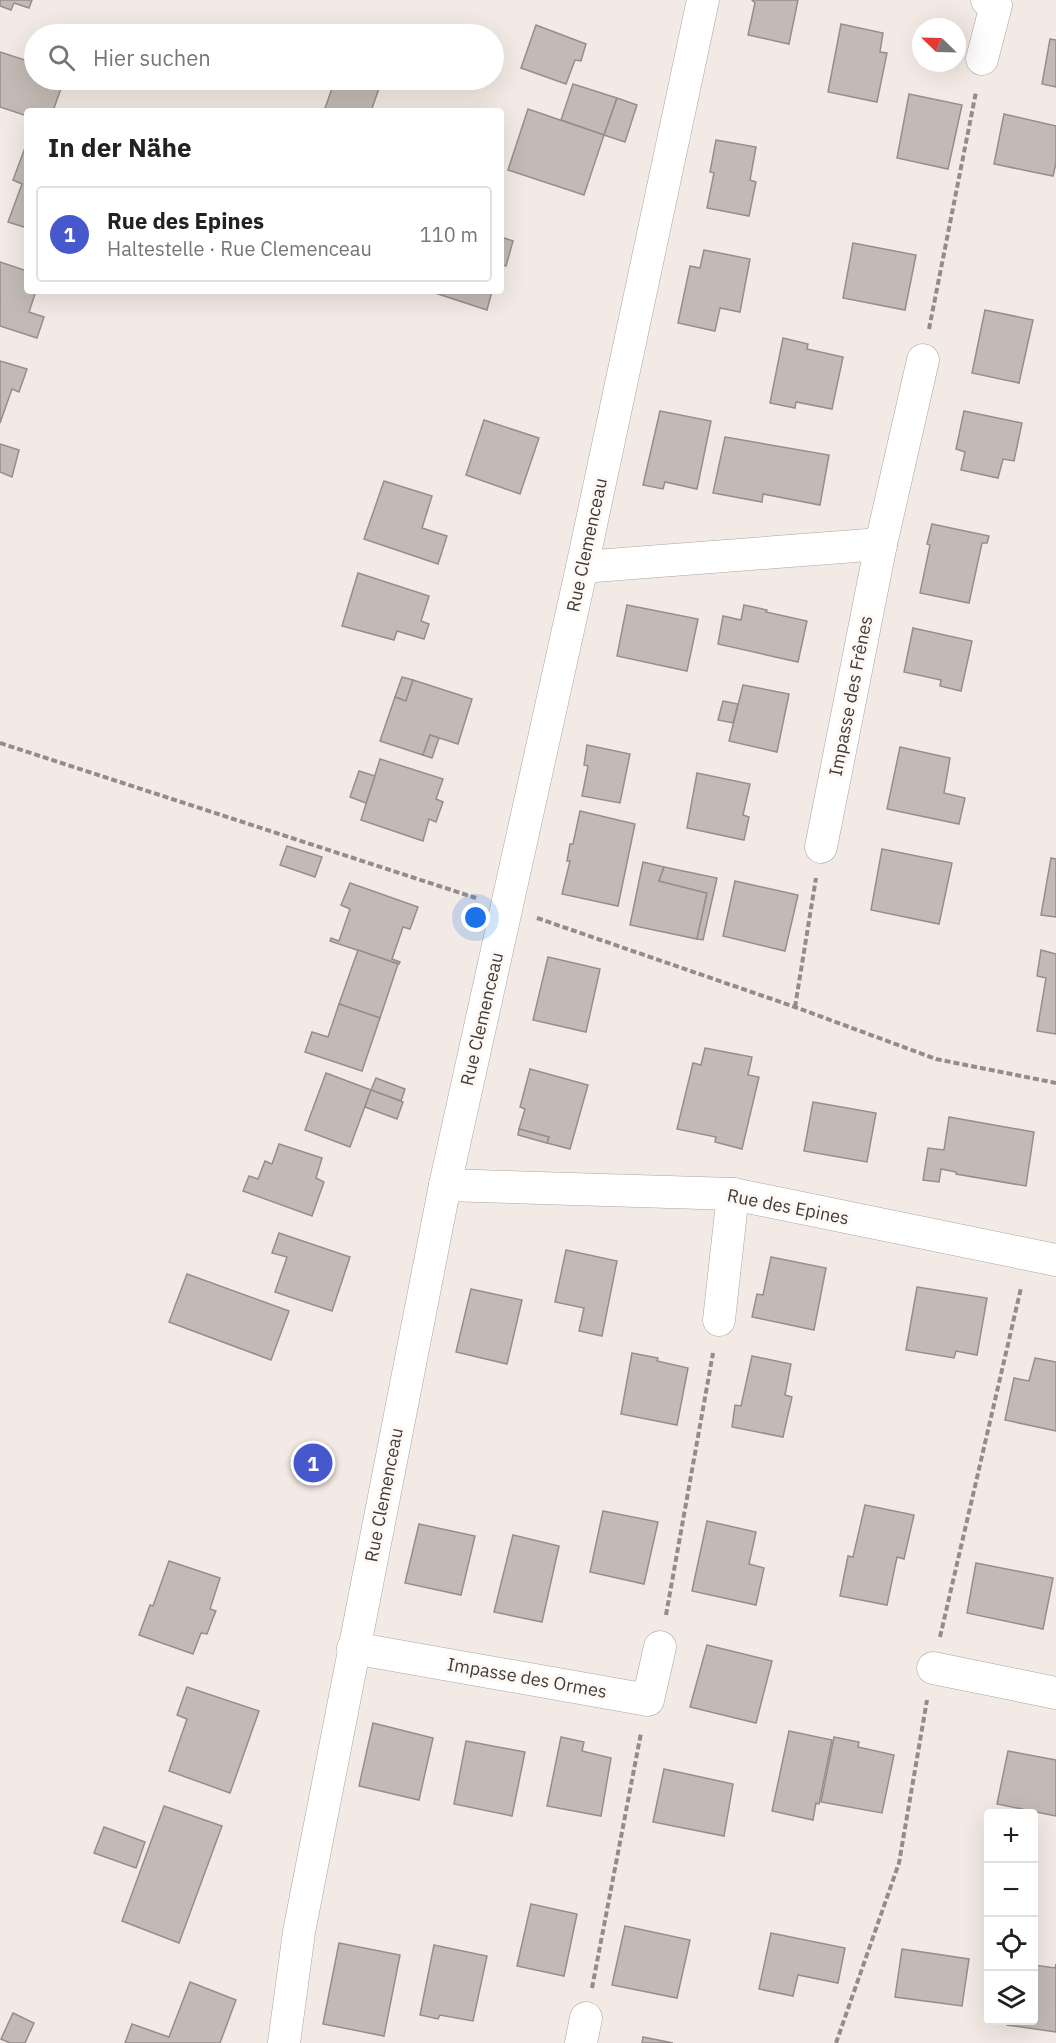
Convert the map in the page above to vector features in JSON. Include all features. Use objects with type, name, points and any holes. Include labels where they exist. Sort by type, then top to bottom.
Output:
[{"type":"street","name":"Rue Clemenceau","points":[[284,2043],[299,1932],[445,1185],[582,567],[703,0]]},
{"type":"street","points":[[982,59],[996,5],[987,0]]},
{"type":"street","name":"Impasse des Frênes","points":[[821,847],[881,544],[923,360]]},
{"type":"street","points":[[582,567],[881,544]]},
{"type":"street","name":"Rue des Epines","points":[[445,1185],[734,1194],[1042,1258]]},
{"type":"street","points":[[719,1320],[734,1194]]},
{"type":"street","points":[[648,1700],[660,1647]]},
{"type":"street","name":"Impasse des Ormes","points":[[353,1648],[648,1700]]},
{"type":"street","points":[[933,1668],[1056,1694]]},
{"type":"path","points":[[923,360],[982,59]]},
{"type":"path","points":[[795,1007],[821,847]]},
{"type":"path","points":[[836,2043],[899,1863],[933,1668],[1042,1258]]},
{"type":"path","points":[[660,1647],[719,1320]]},
{"type":"path","points":[[584,2030],[648,1700]]},
{"type":"building","points":[[0,0],[32,0],[29,8],[14,3],[11,10],[0,6]]},
{"type":"building","points":[[752,0],[798,0],[789,44],[748,35],[755,3]]},
{"type":"building","points":[[841,24],[883,33],[880,52],[887,53],[877,102],[828,92]]},
{"type":"building","points":[[536,25],[586,44],[581,61],[575,60],[566,84],[521,68]]},
{"type":"building","points":[[1050,39],[1056,40],[1056,87],[1042,84]]},
{"type":"building","points":[[0,52],[24,60],[24,90],[60,90],[54,108],[24,108],[24,115],[0,107]]},
{"type":"building","points":[[573,84],[617,98],[604,135],[561,120]]},
{"type":"building","points":[[331,90],[378,90],[372,108],[325,108]]},
{"type":"building","points":[[909,94],[962,105],[948,169],[897,158]]},
{"type":"building","points":[[617,98],[637,105],[625,142],[604,135]]},
{"type":"building","points":[[528,109],[604,135],[584,195],[508,170]]},
{"type":"building","points":[[1004,114],[1056,126],[1056,163],[1053,176],[994,164]]},
{"type":"building","points":[[716,140],[756,147],[750,180],[756,182],[749,216],[707,208],[714,173],[710,172]]},
{"type":"building","points":[[24,150],[24,227],[8,222],[22,184],[13,180]]},
{"type":"building","points":[[504,238],[513,241],[506,266],[504,266]]},
{"type":"building","points":[[853,243],[916,255],[905,310],[843,298]]},
{"type":"building","points":[[704,250],[750,259],[740,312],[720,308],[715,331],[678,323],[690,266],[700,268]]},
{"type":"building","points":[[0,262],[24,270],[24,294],[35,294],[29,312],[44,317],[37,338],[0,326]]},
{"type":"building","points":[[438,294],[491,294],[487,310]]},
{"type":"building","points":[[985,310],[1033,320],[1019,383],[972,373]]},
{"type":"building","points":[[783,338],[808,344],[807,349],[843,357],[832,409],[796,402],[795,408],[770,403]]},
{"type":"building","points":[[0,361],[27,369],[19,392],[12,389],[0,423]]},
{"type":"building","points":[[660,411],[711,421],[697,489],[665,482],[663,489],[643,485]]},
{"type":"building","points":[[964,411],[1022,423],[1014,461],[1003,459],[998,478],[961,470],[965,452],[956,449]]},
{"type":"building","points":[[484,420],[539,438],[520,494],[466,475]]},
{"type":"building","points":[[725,437],[829,455],[820,505],[763,494],[762,502],[713,493]]},
{"type":"building","points":[[0,444],[19,450],[12,477],[0,472]]},
{"type":"building","points":[[384,481],[432,496],[422,528],[447,536],[438,564],[364,539]]},
{"type":"building","points":[[932,524],[989,536],[987,543],[982,543],[969,603],[920,593]]},
{"type":"building","points":[[358,573],[429,596],[421,621],[429,624],[424,639],[397,631],[394,640],[342,626]]},
{"type":"building","points":[[627,605],[698,619],[687,671],[617,656]]},
{"type":"building","points":[[744,605],[807,621],[798,662],[718,644],[723,616],[741,620]]},
{"type":"building","points":[[913,628],[972,641],[961,691],[940,686],[941,680],[904,672]]},
{"type":"building","points":[[402,677],[413,680],[406,701],[395,697]]},
{"type":"building","points":[[413,680],[472,699],[458,744],[430,735],[423,755],[380,741],[395,697],[406,701]]},
{"type":"building","points":[[743,685],[789,694],[777,752],[729,741]]},
{"type":"building","points":[[723,701],[738,704],[733,723],[718,720]]},
{"type":"building","points":[[430,735],[439,738],[432,758],[423,755]]},
{"type":"building","points":[[587,745],[630,754],[620,803],[582,796],[588,766],[584,765]]},
{"type":"building","points":[[900,747],[950,758],[944,793],[965,798],[959,824],[887,809]]},
{"type":"building","points":[[380,759],[443,779],[436,799],[443,802],[436,822],[429,819],[423,841],[361,820]]},
{"type":"building","points":[[359,771],[375,776],[366,803],[350,797]]},
{"type":"building","points":[[697,773],[750,784],[743,815],[749,817],[744,840],[687,828]]},
{"type":"building","points":[[580,811],[635,824],[618,906],[562,894],[570,861],[567,861],[570,844],[573,844]]},
{"type":"building","points":[[287,846],[322,857],[315,877],[280,865]]},
{"type":"building","points":[[882,849],[952,863],[939,924],[871,910]]},
{"type":"building","points":[[1051,858],[1056,859],[1056,917],[1041,915]]},
{"type":"building","points":[[643,862],[664,867],[659,881],[707,893],[697,939],[630,925]]},
{"type":"building","points":[[664,867],[717,878],[703,940],[697,939],[707,893],[659,881]]},
{"type":"building","points":[[735,881],[798,895],[785,951],[723,936]]},
{"type":"building","points":[[350,883],[418,907],[410,929],[403,927],[392,959],[400,962],[399,964],[330,941],[331,938],[339,941],[350,909],[341,905]]},
{"type":"building","points":[[358,950],[398,964],[380,1018],[339,1004]]},
{"type":"building","points":[[1041,950],[1056,954],[1056,1034],[1037,1031],[1046,978],[1037,976]]},
{"type":"building","points":[[548,957],[600,969],[586,1032],[533,1020]]},
{"type":"building","points":[[339,1004],[380,1018],[362,1071],[305,1052],[312,1032],[328,1037]]},
{"type":"building","points":[[705,1048],[752,1057],[748,1075],[759,1077],[742,1149],[715,1142],[716,1137],[677,1129],[693,1063],[701,1065]]},
{"type":"building","points":[[530,1069],[588,1085],[570,1149],[547,1143],[549,1137],[519,1129],[525,1109],[520,1107]]},
{"type":"building","points":[[326,1073],[371,1090],[350,1147],[305,1130]]},
{"type":"building","points":[[376,1078],[405,1089],[401,1101],[371,1090]]},
{"type":"building","points":[[371,1090],[403,1102],[397,1119],[365,1107]]},
{"type":"building","points":[[813,1102],[876,1113],[867,1162],[804,1151]]},
{"type":"building","points":[[949,1117],[1034,1132],[1026,1186],[956,1174],[956,1172],[941,1169],[939,1182],[923,1180],[928,1148],[944,1150]]},
{"type":"building","points":[[519,1129],[549,1137],[547,1143],[518,1135]]},
{"type":"building","points":[[279,1144],[322,1158],[316,1178],[324,1182],[312,1216],[243,1191],[249,1176],[258,1179],[265,1161],[272,1164]]},
{"type":"building","points":[[279,1233],[350,1257],[332,1311],[275,1292],[287,1257],[272,1253]]},
{"type":"building","points":[[566,1250],[617,1261],[602,1336],[579,1331],[584,1308],[555,1302]]},
{"type":"building","points":[[771,1257],[826,1268],[814,1330],[752,1317],[757,1294],[763,1295]]},
{"type":"building","points":[[187,1274],[289,1311],[271,1360],[169,1322]]},
{"type":"building","points":[[917,1287],[987,1298],[977,1355],[956,1351],[954,1358],[906,1350]]},
{"type":"building","points":[[471,1289],[522,1300],[507,1364],[456,1352]]},
{"type":"building","points":[[632,1353],[658,1358],[657,1361],[688,1368],[677,1425],[621,1414]]},
{"type":"building","points":[[752,1356],[791,1364],[785,1395],[792,1397],[783,1437],[732,1427],[735,1405],[741,1406]]},
{"type":"building","points":[[1035,1358],[1056,1362],[1056,1431],[1005,1420],[1014,1378],[1029,1381]]},
{"type":"building","points":[[865,1505],[914,1515],[904,1559],[897,1557],[887,1605],[840,1596],[848,1556],[853,1557]]},
{"type":"building","points":[[603,1511],[658,1522],[644,1584],[590,1572]]},
{"type":"building","points":[[707,1521],[756,1532],[749,1564],[764,1568],[756,1605],[692,1591]]},
{"type":"building","points":[[419,1524],[475,1536],[461,1595],[405,1583]]},
{"type":"building","points":[[513,1535],[559,1546],[542,1622],[494,1612]]},
{"type":"building","points":[[169,1561],[220,1578],[210,1609],[216,1611],[207,1634],[201,1633],[193,1654],[139,1635],[150,1605],[153,1606]]},
{"type":"building","points":[[976,1563],[1053,1578],[1043,1629],[967,1613]]},
{"type":"building","points":[[707,1645],[772,1661],[756,1723],[690,1707]]},
{"type":"building","points":[[187,1687],[259,1711],[230,1793],[169,1771],[187,1719],[177,1715]]},
{"type":"building","points":[[373,1723],[433,1738],[419,1800],[359,1786]]},
{"type":"building","points":[[789,1731],[832,1740],[819,1804],[816,1803],[813,1820],[772,1811]]},
{"type":"building","points":[[561,1737],[584,1742],[582,1751],[611,1758],[601,1816],[547,1806]]},
{"type":"building","points":[[834,1737],[859,1742],[858,1747],[894,1755],[882,1813],[821,1802]]},
{"type":"building","points":[[466,1741],[525,1752],[512,1816],[454,1804]]},
{"type":"building","points":[[1008,1751],[1056,1760],[1056,1816],[1038,1812],[1038,1809],[1022,1809],[997,1804]]},
{"type":"building","points":[[664,1769],[733,1784],[724,1836],[653,1822]]},
{"type":"building","points":[[164,1806],[222,1826],[179,1943],[122,1921]]},
{"type":"building","points":[[104,1827],[145,1842],[136,1868],[94,1853]]},
{"type":"building","points":[[531,1904],[577,1914],[564,1976],[517,1966]]},
{"type":"building","points":[[625,1926],[690,1940],[677,1998],[612,1985]]},
{"type":"building","points":[[771,1933],[845,1948],[838,1983],[798,1975],[793,1996],[759,1989]]},
{"type":"building","points":[[339,1943],[400,1955],[384,2036],[323,2024]]},
{"type":"building","points":[[434,1945],[487,1956],[473,2021],[440,2015],[438,2019],[420,2015]]},
{"type":"building","points":[[902,1949],[969,1959],[962,2006],[895,1997]]},
{"type":"building","points":[[1056,1964],[1056,2032],[1007,2025],[1038,2025],[1038,1966],[1055,1968]]},
{"type":"building","points":[[190,1982],[236,2000],[220,2043],[125,2043],[132,2024],[169,2037]]},
{"type":"building","points":[[13,2013],[34,2023],[25,2043],[10,2043],[1,2039]]},
{"type":"building","points":[[643,2037],[673,2043],[642,2043]]},
{"type":"place","name":"Rue des Epines","points":[[313,1463]]}]
